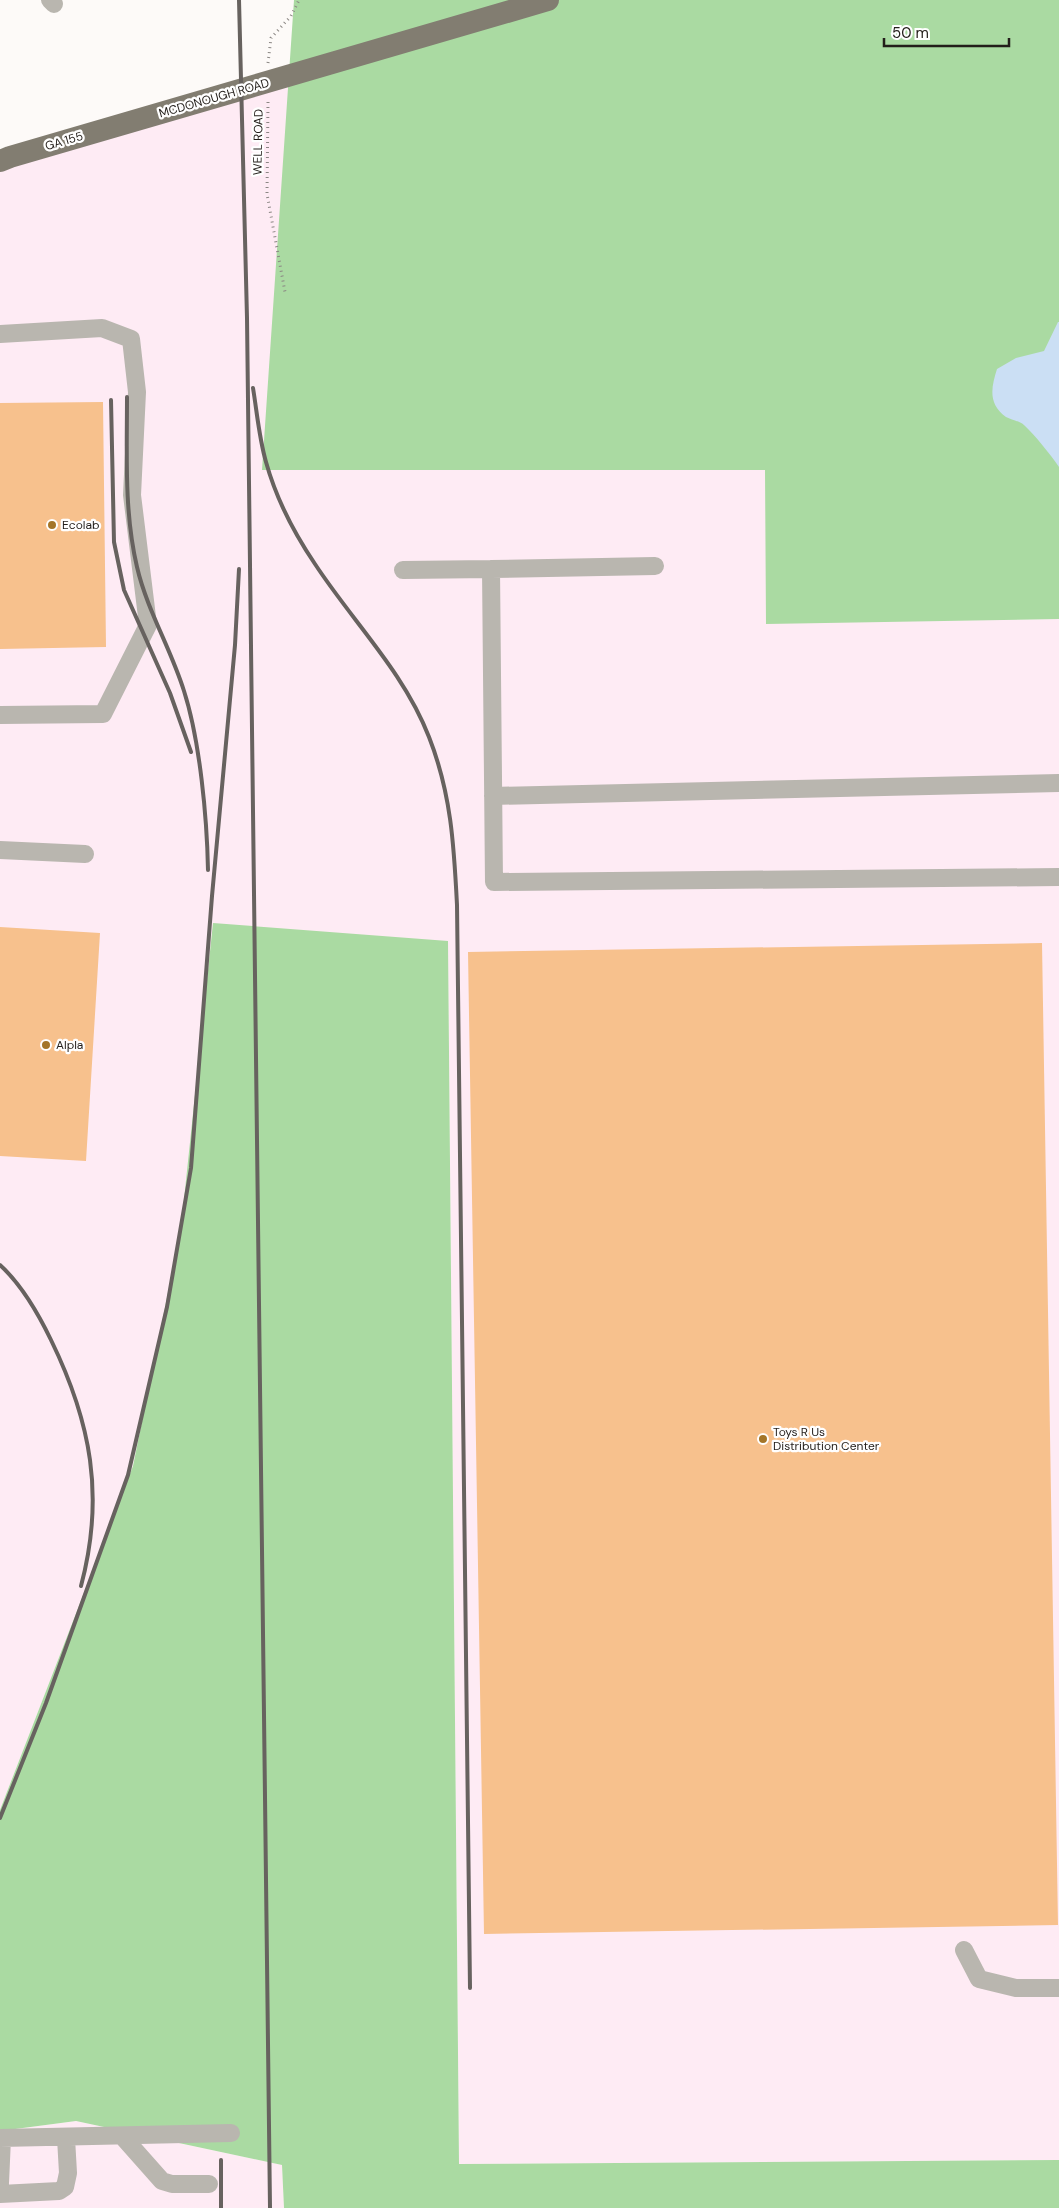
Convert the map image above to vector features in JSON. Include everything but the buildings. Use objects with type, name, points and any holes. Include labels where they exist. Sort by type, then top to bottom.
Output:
[{"type":"main road","name":"MCDONOUGH ROAD","points":[[129,123],[548,0]]},
{"type":"main road","name":"GA 155","points":[[0,161],[10,156],[129,123]]},
{"type":"street","points":[[0,334],[102,328],[131,339],[137,392],[132,495],[148,625],[103,714],[0,715]]},
{"type":"street","points":[[403,570],[655,566]]},
{"type":"street","points":[[491,569],[494,882],[1059,877]]},
{"type":"street","points":[[493,796],[1059,783]]},
{"type":"street","points":[[0,850],[84,854]]},
{"type":"street","points":[[964,1950],[979,1979],[1016,1988],[1059,1988]]},
{"type":"street","points":[[0,2183],[1,2138],[123,2137],[231,2133]]},
{"type":"street","points":[[123,2137],[162,2181],[172,2184],[209,2184]]},
{"type":"street","points":[[0,2194],[59,2191],[65,2187],[68,2173],[66,2138]]},
{"type":"path","points":[[268,64],[271,38],[291,16],[299,0]]},
{"type":"path","name":"WELL ROAD","points":[[268,98],[267,194],[285,292]]},
{"type":"shaded area","points":[[291,69],[263,470],[766,470],[766,623],[1059,619],[1059,2160],[459,2164],[448,941],[181,1228],[133,1466],[0,1810],[0,158]]},
{"type":"shaded area","points":[[76,2121],[282,2165],[284,2208],[0,2208],[0,2131]]},
{"type":"green space","points":[[294,0],[1059,0],[1059,619],[766,624],[765,470],[262,470]]},
{"type":"green space","points":[[213,923],[448,941],[459,2164],[1059,2160],[1059,2208],[284,2208],[282,2165],[76,2121],[0,2131],[0,1810],[133,1466],[181,1228]]},
{"type":"water","points":[[1058,322],[1059,467],[1024,425],[1006,417],[1000,412],[992,395],[997,369],[1016,358],[1044,351]]},
{"type":"railway","points":[[239,0],[247,318],[270,2208]]},
{"type":"railway","points":[[253,388],[264,453],[280,502],[307,552],[392,669],[418,713],[436,758],[447,799],[450,819],[457,905],[470,1988]]},
{"type":"railway","points":[[127,397],[127,483],[133,546],[141,583],[179,675],[190,711],[202,780],[208,870]]},
{"type":"railway","points":[[111,400],[114,542],[124,590],[170,693],[191,752]]},
{"type":"railway","points":[[0,1818],[46,1703],[128,1475],[167,1307],[191,1168],[212,896],[235,645],[239,569]]},
{"type":"railway","points":[[0,1265],[22,1290],[46,1330],[65,1370],[84,1430],[93,1490],[92,1521],[81,1586]]},
{"type":"railway","points":[[221,2160],[221,2208]]},
{"type":"place","name":"Ecolab","points":[[52,525]]},
{"type":"place","name":"Alpla","points":[[46,1045]]},
{"type":"place","name":"Toys R Us Distribution Center","points":[[763,1439]]}]
